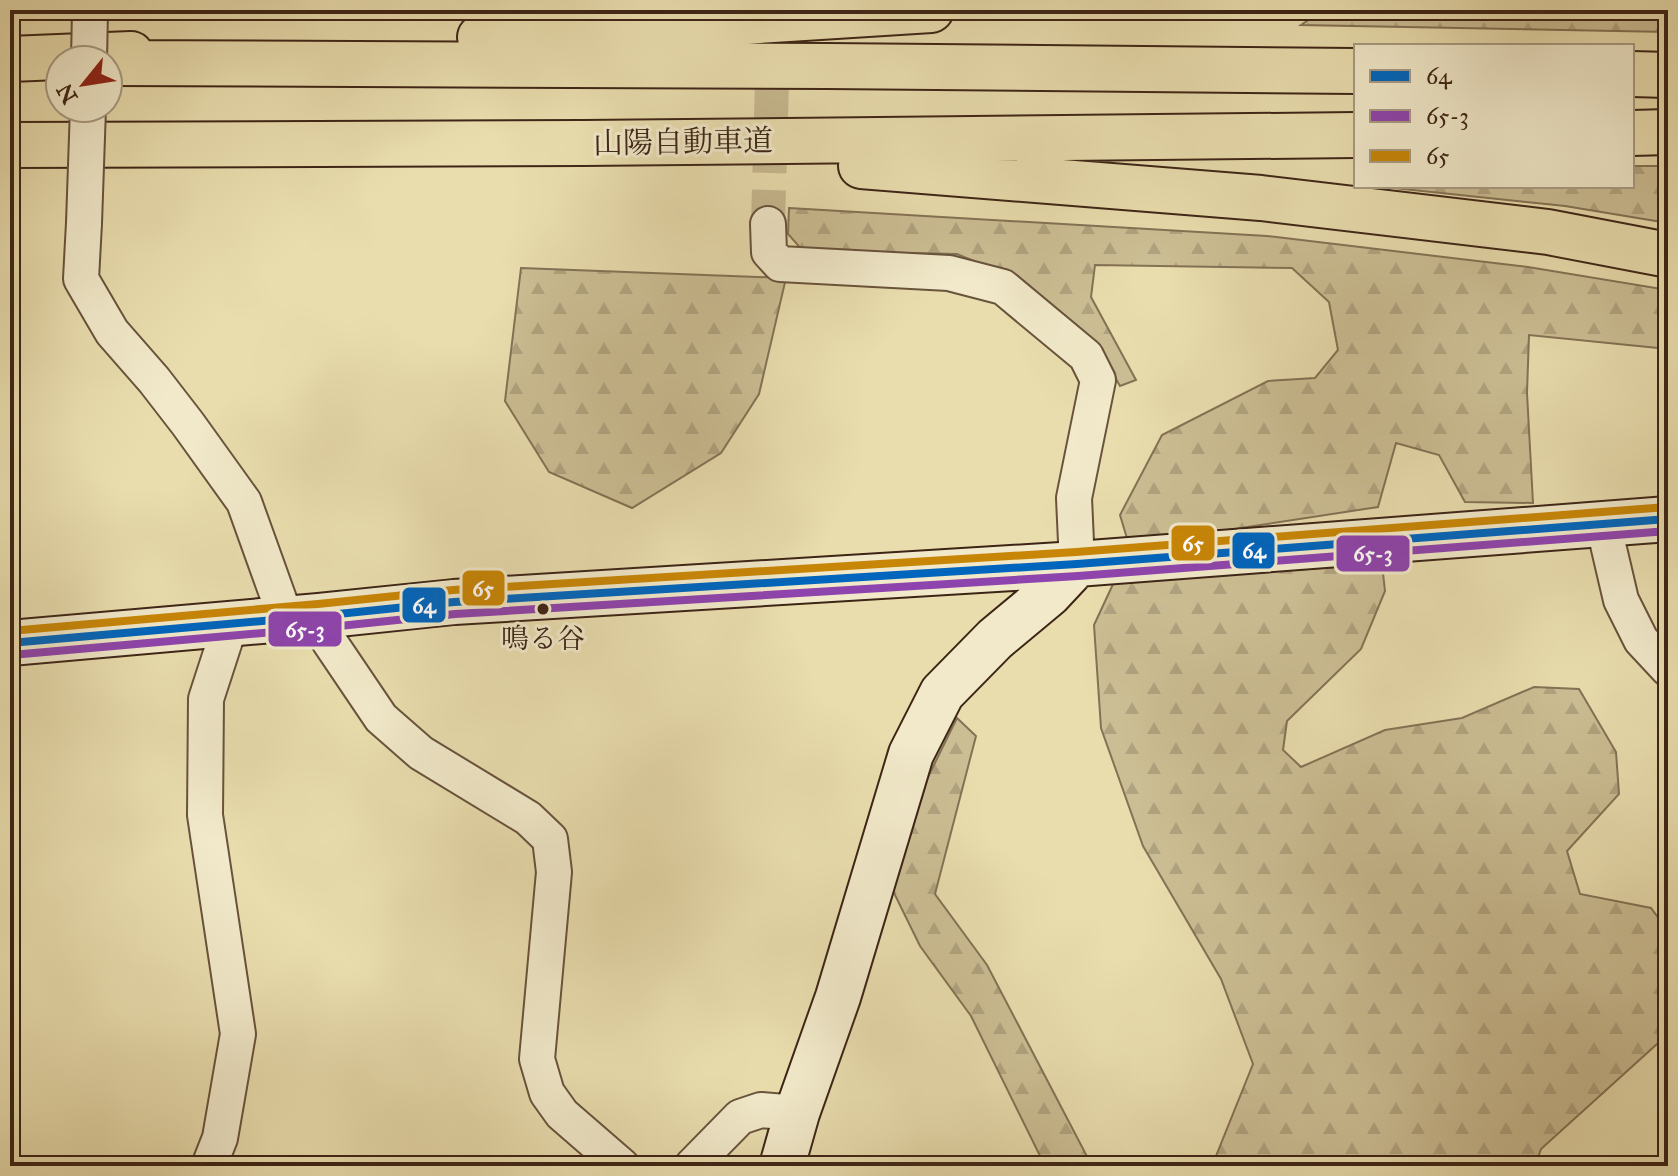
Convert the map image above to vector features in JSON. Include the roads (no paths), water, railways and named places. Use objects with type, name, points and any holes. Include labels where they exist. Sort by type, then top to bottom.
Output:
[{"type":"highway","points":[[10,61],[616,30],[931,10]]},
{"type":"highway","points":[[10,61],[44,62]]},
{"type":"highway","points":[[124,63],[1354,71]]},
{"type":"highway","points":[[1634,74],[1668,75]]},
{"type":"highway","points":[[1634,133],[1668,132]]},
{"type":"highway","name":"山陽自動車道","points":[[10,145],[1354,135]]},
{"type":"highway","points":[[583,143],[1261,198],[1548,232],[1668,255]]},
{"type":"street","points":[[89,44],[90,10]]},
{"type":"street","points":[[87,124],[81,279],[112,332],[180,413],[244,502],[302,617],[329,641],[381,718],[421,753],[528,818],[550,839],[554,872],[537,1059],[547,1093],[562,1114],[622,1166]]},
{"type":"street","points":[[768,224],[769,252],[780,264],[949,273],[1003,287],[1086,356],[1098,380],[1074,498],[1077,564],[1049,594],[995,639],[942,693],[911,754],[838,997],[797,1113],[782,1166]]},
{"type":"street","points":[[10,643],[454,602],[1077,564],[1668,519]]},
{"type":"street","points":[[1603,523],[1621,600],[1641,640],[1668,669]]},
{"type":"street","points":[[209,1166],[220,1138],[238,1034],[205,815],[206,699],[231,622]]},
{"type":"street","points":[[692,1166],[740,1117],[761,1110],[797,1113]]},
{"type":"tunnel","points":[[768,224],[774,10]]},
{"type":"place","name":"鳴る谷","points":[[543,609]]}]
